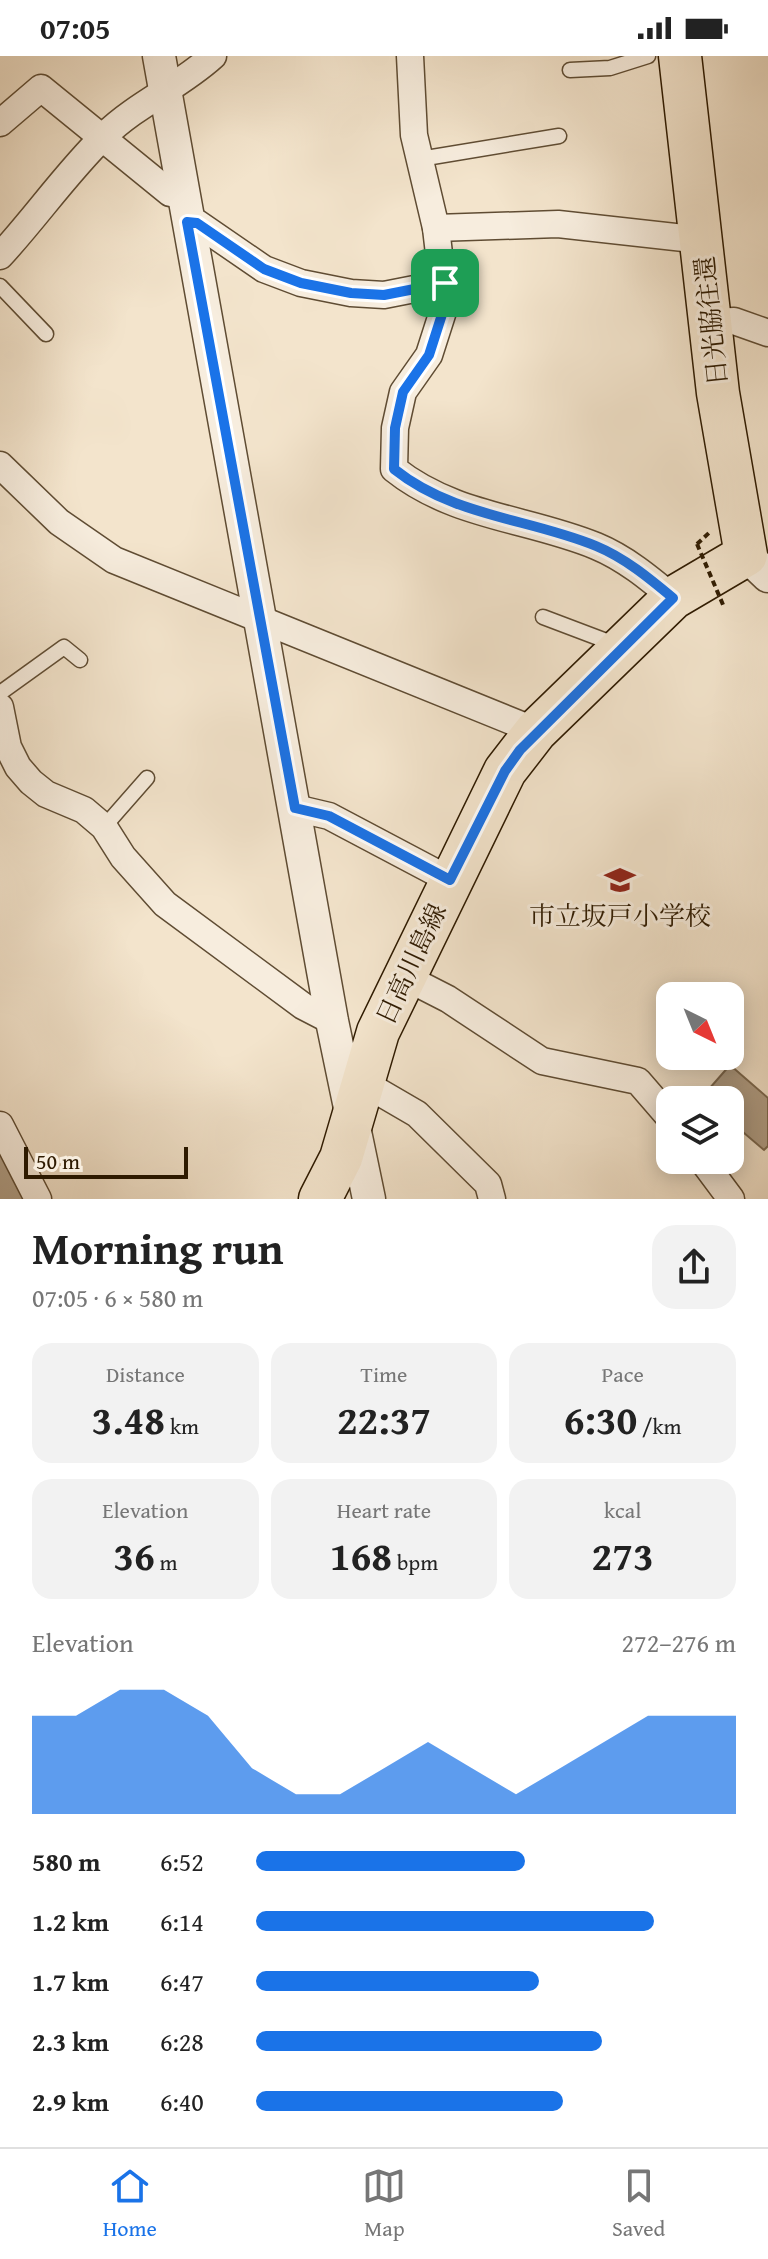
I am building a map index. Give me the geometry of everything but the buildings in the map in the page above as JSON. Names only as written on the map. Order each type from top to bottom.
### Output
[{"type":"main road","name":"日光脇往還","points":[[680,56],[731,481],[757,566]]},
{"type":"main road","name":"日高川島線","points":[[320,1199],[341,1158],[378,1032],[505,771],[536,731],[673,598],[757,566]]},
{"type":"street","points":[[159,56],[332,1021],[358,1099],[369,1199]]},
{"type":"street","points":[[0,256],[103,137],[144,101],[192,75],[213,56]]},
{"type":"street","points":[[410,56],[414,135],[436,228],[445,283],[445,305],[429,355],[403,392],[395,428],[394,469],[436,497],[489,517],[594,545],[625,560],[673,598]]},
{"type":"street","points":[[0,123],[41,88],[170,193],[197,223],[264,269],[301,283],[351,293],[384,295],[445,283]]},
{"type":"street","points":[[436,228],[558,224],[702,240]]},
{"type":"street","points":[[711,322],[734,321],[768,333]]},
{"type":"street","points":[[0,465],[59,522],[114,560],[536,731]]},
{"type":"street","points":[[0,707],[8,747],[18,767],[46,794],[84,810],[104,827],[123,857],[165,904],[303,1006],[332,1021]]},
{"type":"street","points":[[295,808],[329,816],[450,880]]},
{"type":"street","points":[[403,976],[448,999],[542,1061],[638,1081],[656,1102]]},
{"type":"street","points":[[358,1099],[417,1114],[488,1184],[492,1199]]},
{"type":"street","points":[[0,1125],[38,1199]]},
{"type":"street","points":[[712,1174],[731,1199]]},
{"type":"lane","points":[[570,70],[610,68],[648,56]]},
{"type":"lane","points":[[420,159],[559,136]]},
{"type":"lane","points":[[0,286],[46,334]]},
{"type":"lane","points":[[543,617],[621,647]]},
{"type":"lane","points":[[0,693],[64,647],[80,660]]},
{"type":"lane","points":[[104,827],[147,778]]},
{"type":"path","points":[[699,545],[724,607]]},
{"type":"shaded area","points":[[726,1070],[736,1070],[768,1098],[768,1146],[764,1150],[744,1133],[744,1086],[712,1086]]},
{"type":"waterway","points":[[0,1167],[16,1199]]},
{"type":"place","name":"市立坂戸小学校","points":[[620,880]]},
{"type":"route","points":[[187,222],[197,223],[264,269],[301,283],[351,293],[384,295],[445,283],[445,305],[429,355],[403,392],[395,428],[394,469],[436,497],[489,517],[594,545],[625,560],[673,598],[520,750],[505,771],[450,880],[329,816],[295,808],[187,222]]}]
